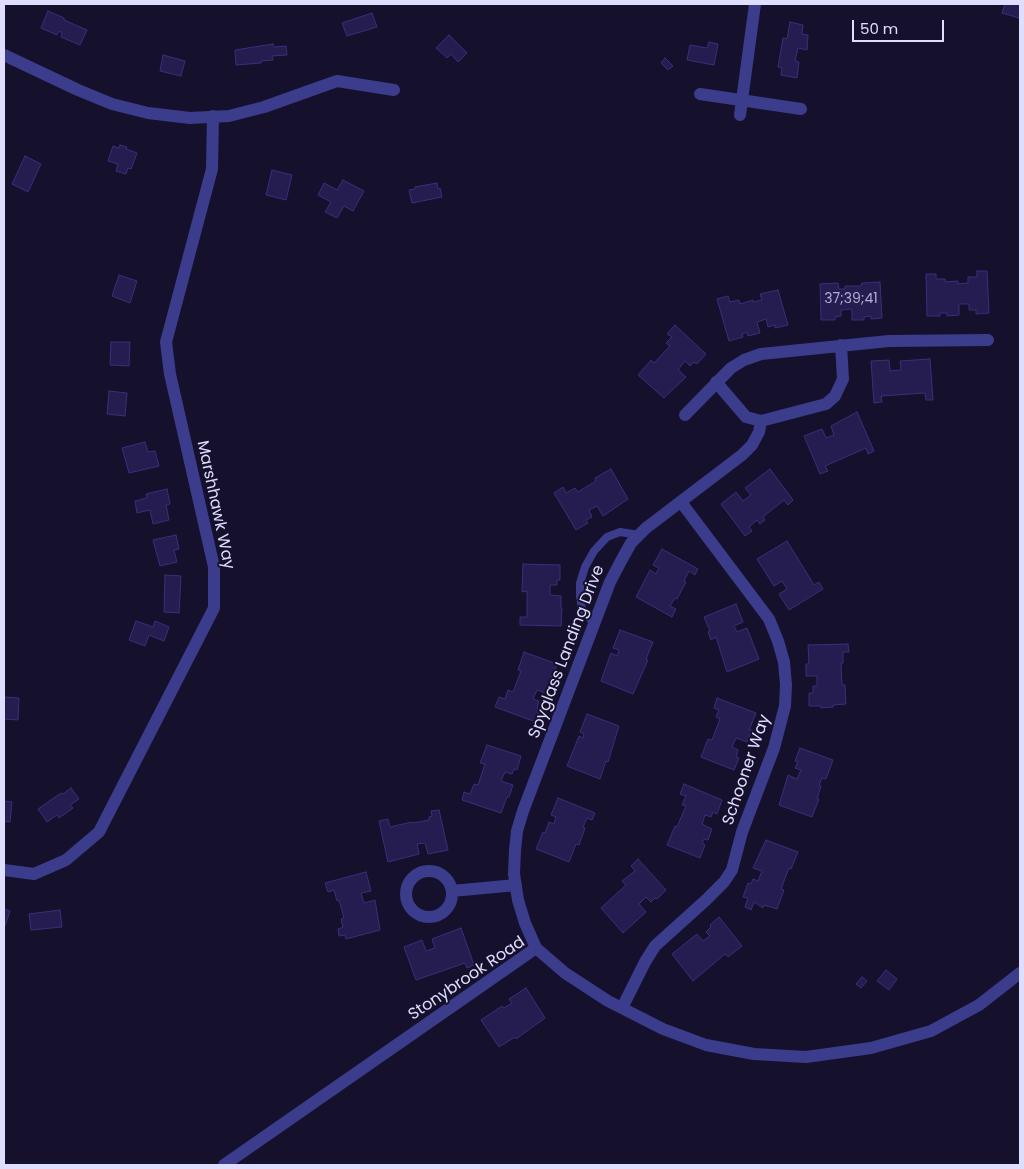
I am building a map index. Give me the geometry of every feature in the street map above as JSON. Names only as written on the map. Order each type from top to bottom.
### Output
[{"type":"street","points":[[740,115],[755,4]]},
{"type":"street","points":[[4,55],[112,104],[148,113],[190,118],[230,116],[264,107],[337,81],[394,90]]},
{"type":"street","points":[[700,94],[801,109]]},
{"type":"street","name":"Marshhawk Way","points":[[4,870],[34,874],[66,860],[99,832],[214,608],[214,567],[170,374],[166,342],[212,169],[213,116]]},
{"type":"street","points":[[685,415],[730,368],[744,360],[761,354],[889,341],[988,340]]},
{"type":"street","points":[[716,382],[746,416],[760,421],[826,404],[835,396],[843,379],[841,345]]},
{"type":"street","name":"Spyglass Landing Drive","points":[[536,948],[525,923],[514,874],[519,824],[610,582],[631,543],[646,528],[742,455],[752,445],[758,432],[760,421]]},
{"type":"street","name":"Schooner Way","points":[[622,1008],[655,946],[706,900],[724,882],[732,870],[742,832],[774,748],[785,706],[784,662],[769,618],[681,502]]},
{"type":"street","points":[[452,891],[516,885]]},
{"type":"street","name":"Stonybrook Road","points":[[224,1165],[536,948],[565,973],[608,1001],[663,1029],[706,1045],[754,1054],[806,1057],[871,1048],[930,1031],[979,1005],[1020,973]]},
{"type":"lane","points":[[594,623],[582,610],[580,589],[584,567],[594,551],[607,537],[620,532],[639,536]]},
{"type":"building","points":[[1005,4],[1020,4],[1019,18],[1002,13]]},
{"type":"building","points":[[48,11],[87,30],[80,45],[61,37],[62,33],[59,31],[57,35],[41,28]]},
{"type":"building","points":[[372,13],[377,27],[347,36],[342,23]]},
{"type":"building","points":[[790,22],[803,25],[802,34],[808,35],[807,50],[798,48],[795,61],[799,62],[797,78],[781,75],[782,68],[778,67],[783,38],[787,39]]},
{"type":"building","points":[[449,35],[467,53],[458,62],[451,54],[447,58],[436,48]]},
{"type":"building","points":[[709,42],[718,44],[714,65],[687,60],[690,45],[707,48]]},
{"type":"building","points":[[273,44],[274,47],[286,46],[287,55],[272,56],[273,60],[261,61],[261,63],[236,65],[235,50]]},
{"type":"building","points":[[163,55],[185,61],[181,76],[160,71]]},
{"type":"building","points":[[665,58],[673,66],[668,70],[661,63]]},
{"type":"building","points":[[120,145],[137,153],[131,169],[128,168],[126,174],[116,171],[118,164],[108,161],[113,146],[119,148]]},
{"type":"building","points":[[25,156],[41,164],[28,192],[12,184]]},
{"type":"building","points":[[272,170],[292,175],[286,200],[266,195]]},
{"type":"building","points":[[343,180],[364,191],[353,211],[344,206],[337,218],[325,212],[331,202],[318,195],[324,183],[337,190]]},
{"type":"building","points":[[437,183],[442,197],[412,203],[409,190]]},
{"type":"building","points":[[977,271],[987,271],[989,313],[976,314],[976,310],[969,310],[969,304],[959,304],[959,315],[947,316],[947,313],[940,313],[940,316],[927,316],[926,274],[936,274],[936,279],[945,279],[946,282],[958,281],[958,284],[968,283],[968,277],[977,277]]},
{"type":"building","points":[[119,275],[137,281],[130,303],[112,296]]},
{"type":"building","points":[[880,282],[882,318],[871,319],[871,316],[864,317],[864,320],[852,320],[852,309],[841,310],[841,316],[835,317],[835,320],[821,320],[820,284],[838,283],[839,289],[845,289],[845,286],[861,286],[862,283]]},
{"type":"building","points":[[778,290],[788,325],[775,328],[775,325],[768,327],[766,319],[757,322],[760,333],[748,336],[747,332],[742,334],[743,337],[729,341],[717,299],[728,296],[730,302],[739,300],[740,304],[753,300],[753,302],[762,300],[760,294]]},
{"type":"building","points":[[675,325],[706,354],[697,364],[694,362],[690,366],[685,361],[678,370],[686,377],[664,398],[638,375],[651,360],[654,363],[670,346],[666,343],[672,337],[667,334]]},
{"type":"building","points":[[111,342],[130,342],[129,366],[110,365]]},
{"type":"building","points":[[930,359],[933,400],[926,400],[925,393],[881,396],[882,402],[874,403],[871,361],[889,360],[890,371],[901,370],[900,361]]},
{"type":"building","points":[[109,391],[127,393],[125,416],[107,414]]},
{"type":"building","points":[[857,412],[874,451],[868,454],[866,448],[825,466],[828,471],[820,474],[804,436],[822,429],[826,438],[834,435],[831,426]]},
{"type":"building","points":[[145,442],[148,452],[155,451],[159,466],[129,473],[122,448]]},
{"type":"building","points":[[611,469],[628,499],[603,516],[597,506],[589,510],[592,517],[586,520],[588,523],[576,530],[554,493],[563,487],[566,493],[575,488],[578,492],[596,481],[595,478]]},
{"type":"building","points":[[770,469],[793,500],[788,505],[784,500],[763,517],[765,520],[760,524],[757,520],[749,527],[752,531],[745,536],[721,504],[736,492],[743,501],[751,495],[745,488]]},
{"type":"building","points":[[167,489],[170,504],[166,505],[169,520],[153,524],[150,510],[137,513],[135,501],[147,498],[146,494]]},
{"type":"building","points":[[176,535],[179,549],[174,550],[177,562],[160,566],[153,540]]},
{"type":"building","points":[[787,541],[814,585],[819,582],[823,589],[789,610],[779,594],[787,589],[782,581],[774,586],[757,559]]},
{"type":"building","points":[[662,549],[698,569],[695,575],[689,571],[684,581],[686,582],[677,599],[675,598],[670,606],[676,609],[672,617],[636,597],[650,570],[656,574],[659,568],[653,565]]},
{"type":"building","points":[[523,564],[560,565],[560,580],[557,580],[557,585],[550,585],[550,595],[561,596],[561,626],[520,625],[520,617],[527,617],[527,591],[522,592]]},
{"type":"building","points":[[165,575],[181,576],[179,613],[164,612]]},
{"type":"building","points":[[736,604],[743,622],[734,626],[737,632],[747,628],[759,659],[727,672],[716,637],[711,640],[708,632],[710,631],[704,617]]},
{"type":"building","points":[[136,621],[153,627],[155,621],[169,627],[164,641],[149,635],[145,646],[129,640]]},
{"type":"building","points":[[620,630],[653,642],[646,659],[648,660],[633,694],[601,681],[611,653],[617,656],[619,650],[613,648]]},
{"type":"building","points":[[848,644],[849,652],[843,652],[843,663],[841,663],[842,685],[845,685],[846,704],[821,708],[821,706],[809,706],[809,693],[813,693],[813,686],[817,686],[817,676],[806,676],[806,664],[809,664],[808,645]]},
{"type":"building","points":[[524,652],[557,664],[550,681],[552,682],[548,694],[537,690],[533,699],[539,701],[537,708],[540,710],[536,722],[495,707],[499,697],[505,699],[508,690],[513,692],[521,671],[518,670]]},
{"type":"building","points":[[4,697],[19,698],[18,720],[4,719]]},
{"type":"building","points":[[717,698],[756,713],[749,730],[752,730],[747,742],[736,738],[732,747],[738,750],[736,757],[739,758],[734,770],[701,757],[708,739],[712,740],[720,719],[716,717],[719,710],[714,708]]},
{"type":"building","points":[[587,714],[619,726],[608,762],[606,761],[600,779],[567,766],[579,736],[583,738],[584,734],[580,732]]},
{"type":"building","points":[[487,745],[521,756],[517,770],[514,769],[512,774],[505,772],[501,781],[513,785],[501,813],[462,800],[464,792],[470,794],[474,784],[478,785],[485,764],[480,763]]},
{"type":"building","points":[[800,748],[833,760],[826,779],[822,778],[819,785],[821,786],[817,799],[819,799],[812,817],[779,805],[788,775],[797,779],[801,770],[795,768],[798,762],[795,761]]},
{"type":"building","points":[[684,784],[722,800],[717,814],[713,812],[711,817],[705,815],[702,824],[712,829],[708,840],[704,839],[702,843],[705,845],[700,858],[667,845],[686,806],[682,805],[686,796],[680,794]]},
{"type":"building","points":[[71,788],[79,799],[70,805],[73,808],[59,818],[57,815],[47,822],[38,809]]},
{"type":"building","points":[[558,798],[595,813],[592,820],[587,818],[579,845],[576,844],[569,862],[536,849],[549,822],[554,824],[556,817],[551,815]]},
{"type":"building","points":[[4,801],[12,802],[10,822],[4,821]]},
{"type":"building","points":[[439,810],[448,850],[428,854],[425,843],[417,844],[419,854],[388,862],[379,821],[388,819],[390,827],[413,823],[429,820],[429,817],[432,816],[431,811]]},
{"type":"building","points":[[766,840],[798,852],[781,889],[784,890],[777,909],[764,905],[763,908],[754,902],[751,910],[745,907],[748,898],[743,897],[748,883],[751,884],[753,879],[758,881],[762,871],[753,868]]},
{"type":"building","points":[[638,859],[666,890],[657,899],[655,898],[651,902],[646,897],[639,904],[646,912],[623,933],[601,908],[626,885],[622,881],[635,871],[631,866]]},
{"type":"building","points":[[366,872],[371,891],[361,893],[364,903],[375,900],[380,930],[346,939],[345,935],[339,936],[338,929],[343,927],[341,919],[344,918],[339,900],[337,901],[334,890],[328,892],[325,883]]},
{"type":"building","points":[[4,909],[10,911],[5,926],[4,926]]},
{"type":"building","points":[[60,910],[62,927],[31,930],[29,914]]},
{"type":"building","points":[[719,917],[742,946],[728,957],[725,954],[693,981],[672,954],[697,934],[703,941],[710,936],[706,932],[711,927],[710,925]]},
{"type":"building","points":[[461,928],[474,965],[467,968],[465,963],[416,980],[404,947],[422,940],[426,951],[435,948],[432,939]]},
{"type":"building","points":[[886,970],[897,979],[889,990],[877,981]]},
{"type":"building","points":[[862,977],[867,981],[861,988],[856,984]]},
{"type":"building","points":[[526,988],[545,1018],[516,1039],[515,1037],[499,1047],[481,1020],[502,1006],[504,1008],[512,1003],[509,999]]}]
